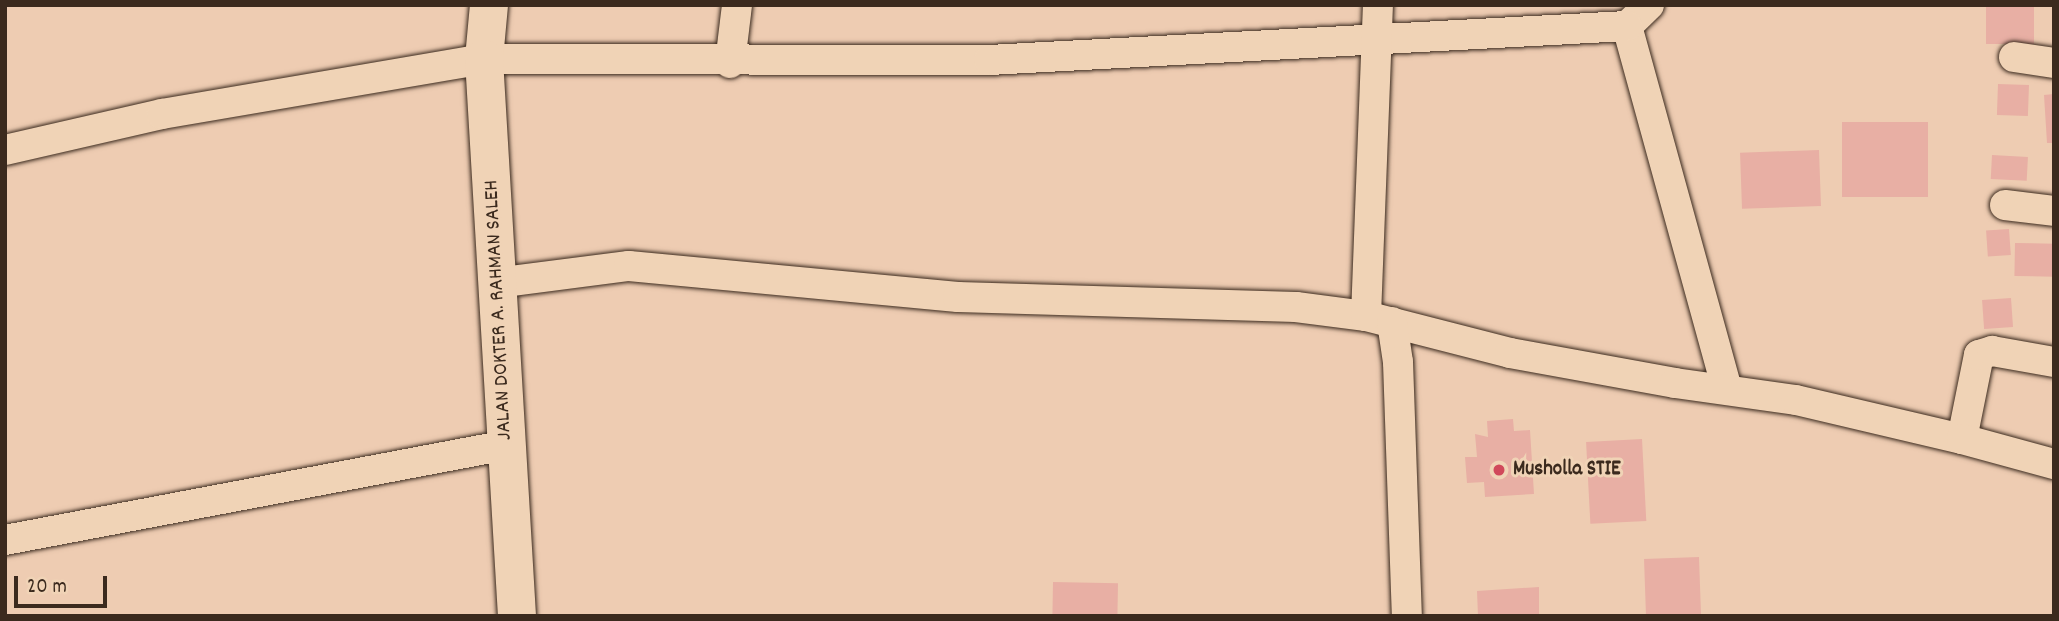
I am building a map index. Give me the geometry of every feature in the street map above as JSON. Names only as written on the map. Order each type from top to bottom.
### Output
[{"type":"main road","name":"JALAN DOKTER A. RAHMAN SALEH","points":[[489,5],[484,59],[517,616]]},
{"type":"street","points":[[730,63],[737,5]]},
{"type":"street","points":[[1378,5],[1381,38],[1379,319],[1398,362],[1407,616]]},
{"type":"street","points":[[5,150],[163,114],[484,59],[730,63],[989,61],[1627,26],[1649,5]]},
{"type":"street","points":[[1627,26],[1727,389]]},
{"type":"street","points":[[2014,57],[2054,63]]},
{"type":"street","points":[[2005,205],[2054,211]]},
{"type":"street","points":[[496,283],[629,266],[958,297],[1296,307],[1379,319],[1510,353],[1727,389],[1962,439],[2054,464]]},
{"type":"street","points":[[1962,439],[1979,355],[1992,351],[2054,362]]},
{"type":"street","points":[[5,540],[507,445]]},
{"type":"building","points":[[1986,5],[2034,5],[2034,44],[1986,44]]},
{"type":"building","points":[[1998,84],[2029,85],[2028,116],[1997,115]]},
{"type":"building","points":[[2054,94],[2054,143],[2047,143],[2044,95]]},
{"type":"building","points":[[1842,122],[1928,122],[1928,197],[1842,197]]},
{"type":"building","points":[[1819,150],[1821,206],[1742,209],[1740,153]]},
{"type":"building","points":[[1992,155],[2028,157],[2027,181],[1991,179]]},
{"type":"building","points":[[2009,229],[2011,255],[1988,257],[1986,231]]},
{"type":"building","points":[[2015,243],[2054,244],[2053,277],[2014,276]]},
{"type":"building","points":[[2011,298],[2013,327],[1984,329],[1982,300]]},
{"type":"building","name":"Musholla STIE","points":[[1513,419],[1514,431],[1530,430],[1534,494],[1485,497],[1484,482],[1467,483],[1465,457],[1477,457],[1475,434],[1488,437],[1487,421]]},
{"type":"building","points":[[1642,439],[1646,521],[1590,524],[1586,442]]},
{"type":"building","points":[[1699,557],[1701,616],[1646,616],[1644,559]]},
{"type":"building","points":[[1053,582],[1118,583],[1117,616],[1052,616]]},
{"type":"building","points":[[1539,587],[1539,616],[1478,616],[1477,591]]},
{"type":"place","name":"Musholla STIE","points":[[1499,470]]}]
